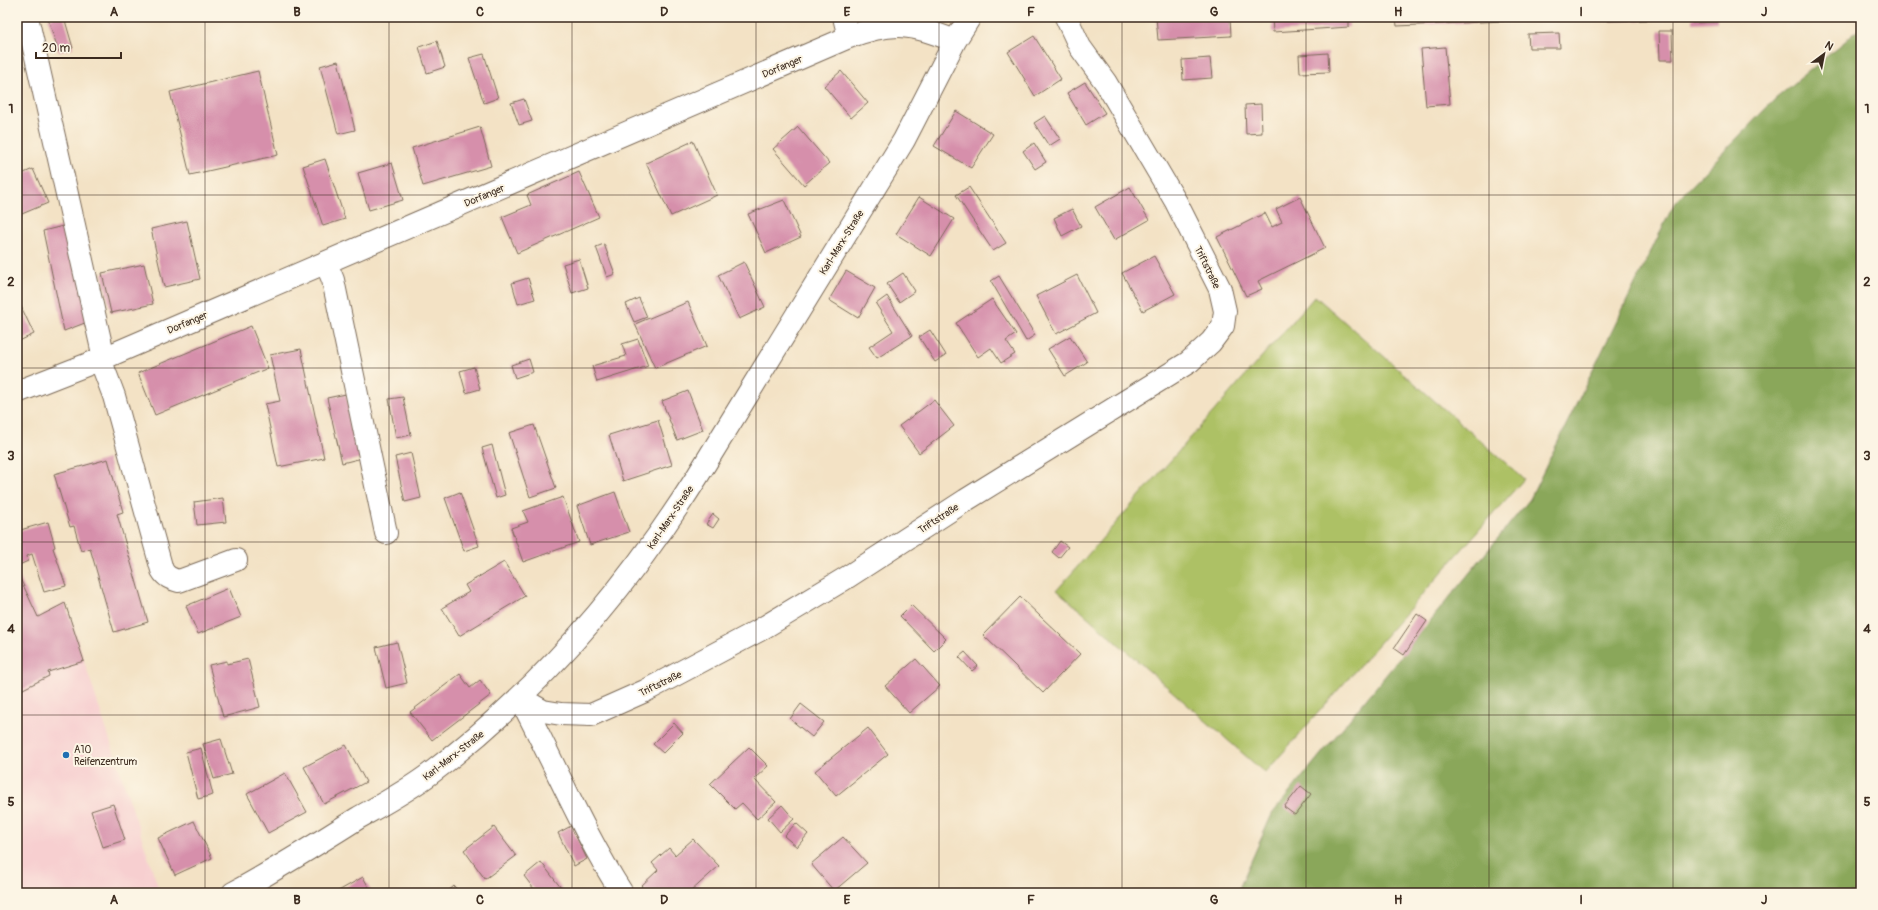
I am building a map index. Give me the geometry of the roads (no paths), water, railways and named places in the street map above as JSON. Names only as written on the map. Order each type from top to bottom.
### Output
[{"type":"street","points":[[27,17],[102,358],[162,570],[165,575],[172,580],[179,581],[236,560]]},
{"type":"street","name":"Karl-Marx-Straße","points":[[233,893],[430,774],[481,734],[520,698],[544,674],[601,611],[638,565],[671,519],[904,140],[955,41],[970,17]]},
{"type":"street","name":"Triftstraße","points":[[520,698],[543,711],[561,714],[591,715],[701,663],[758,631],[846,578],[966,500],[1190,362],[1211,342],[1223,326],[1225,311],[1220,289],[1176,202],[1106,83],[1080,46],[1066,17]]},
{"type":"street","name":"Dorfanger","points":[[17,392],[102,358],[326,263],[847,27],[875,28],[895,25],[913,27],[932,32],[955,41]]},
{"type":"street","points":[[326,263],[333,280],[386,533]]},
{"type":"street","points":[[520,698],[547,749],[580,819],[622,893]]},
{"type":"place","name":"A10 Reifenzentrum","points":[[66,755]]}]
